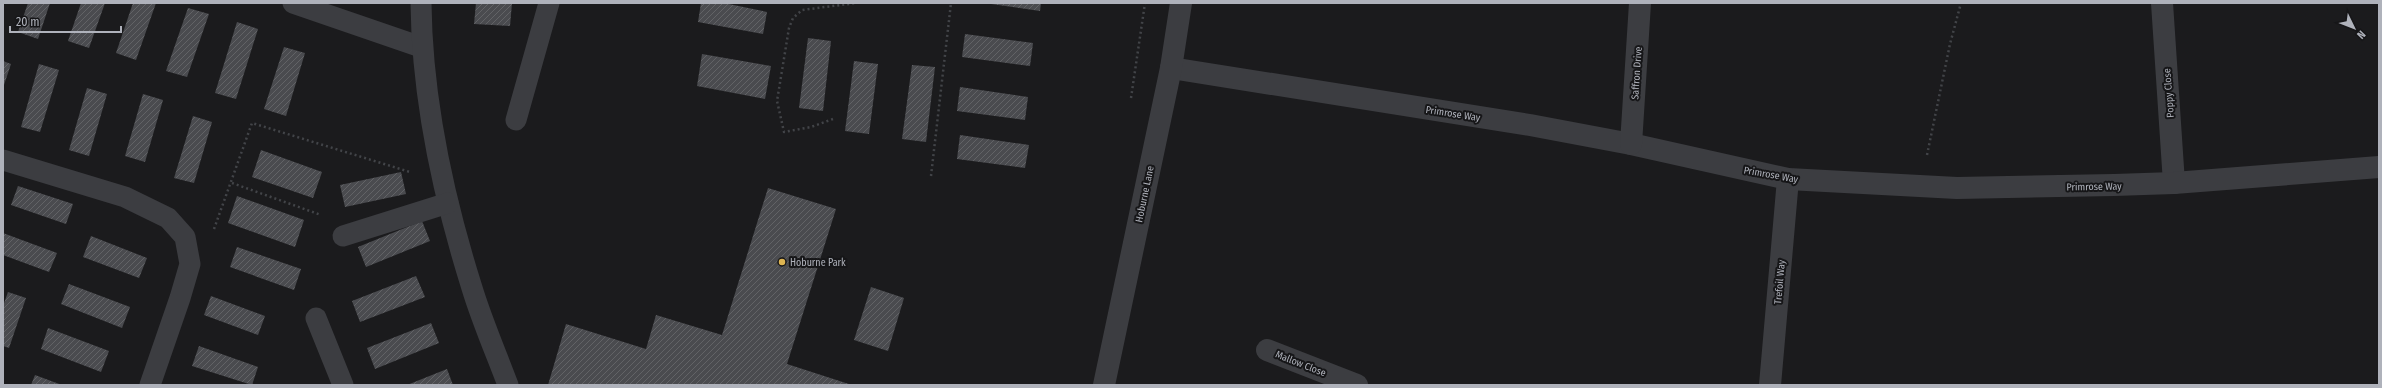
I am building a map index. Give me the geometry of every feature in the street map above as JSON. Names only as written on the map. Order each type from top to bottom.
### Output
[{"type":"street","name":"Hoburne Lane","points":[[1104,385],[1171,68],[1181,3]]},
{"type":"street","name":"Saffron Drive","points":[[1631,144],[1640,3]]},
{"type":"street","name":"Poppy Close","points":[[2162,3],[2174,183]]},
{"type":"street","name":"Primrose Way","points":[[1171,68],[1522,124],[1631,144],[1788,179],[1957,188],[2174,183],[2379,167]]},
{"type":"street","name":"Trefoil Way","points":[[1770,385],[1788,179]]},
{"type":"street","name":"Mallow Close","points":[[1267,350],[1357,385]]},
{"type":"lane","points":[[293,3],[421,47]]},
{"type":"lane","points":[[420,3],[421,47],[427,96],[442,182],[472,289],[508,385]]},
{"type":"lane","points":[[516,120],[549,3]]},
{"type":"lane","points":[[3,160],[125,198],[168,218],[185,237],[190,264],[150,385]]},
{"type":"lane","points":[[352,233],[448,203]]},
{"type":"lane","points":[[316,318],[343,385]]},
{"type":"path","points":[[833,119],[811,127],[784,132],[777,101],[789,28],[793,18],[802,10],[856,3]]},
{"type":"path","points":[[931,176],[951,3]]},
{"type":"path","points":[[1921,186],[1950,44],[1961,3]]},
{"type":"path","points":[[190,264],[206,250],[232,183],[252,123],[442,182]]},
{"type":"path","points":[[232,183],[352,233]]},
{"type":"building","points":[[28,3],[50,3],[38,39],[18,32]]},
{"type":"building","points":[[81,3],[105,3],[89,48],[68,41]]},
{"type":"building","points":[[133,3],[156,3],[136,60],[116,53]]},
{"type":"building","points":[[476,3],[512,3],[510,26],[474,24]]},
{"type":"building","points":[[701,3],[724,3],[767,12],[763,34],[698,22]]},
{"type":"building","points":[[984,3],[1041,3],[1040,11]]},
{"type":"building","points":[[188,8],[209,14],[187,77],[166,71]]},
{"type":"building","points":[[237,22],[258,29],[236,99],[215,93]]},
{"type":"building","points":[[965,34],[1033,43],[1030,66],[962,57]]},
{"type":"building","points":[[808,38],[831,41],[823,111],[799,108]]},
{"type":"building","points":[[284,47],[305,53],[286,116],[264,109]]},
{"type":"building","points":[[702,54],[771,66],[765,99],[697,86]]},
{"type":"building","points":[[3,61],[11,64],[3,88]]},
{"type":"building","points":[[854,61],[878,64],[869,134],[845,131]]},
{"type":"building","points":[[39,64],[59,70],[40,132],[21,127]]},
{"type":"building","points":[[912,65],[935,67],[926,142],[902,139]]},
{"type":"building","points":[[960,87],[1028,97],[1025,120],[957,111]]},
{"type":"building","points":[[87,88],[107,94],[89,156],[69,150]]},
{"type":"building","points":[[143,94],[163,100],[145,162],[125,156]]},
{"type":"building","points":[[193,116],[212,122],[194,183],[174,178]]},
{"type":"building","points":[[960,135],[1029,145],[1025,168],[957,159]]},
{"type":"building","points":[[261,150],[322,172],[313,198],[252,177]]},
{"type":"building","points":[[401,172],[406,194],[345,207],[340,185]]},
{"type":"building","points":[[18,186],[73,204],[66,224],[11,205]]},
{"type":"building","name":"Hoburne Park","points":[[768,188],[836,209],[787,364],[852,385],[548,385],[566,324],[646,349],[656,315],[722,335]]},
{"type":"building","points":[[237,196],[304,220],[295,247],[228,223]]},
{"type":"building","points":[[422,221],[430,241],[366,267],[358,247]]},
{"type":"building","points":[[3,233],[57,253],[49,272],[3,255]]},
{"type":"building","points":[[91,236],[147,258],[139,278],[83,257]]},
{"type":"building","points":[[237,247],[301,269],[294,290],[230,267]]},
{"type":"building","points":[[416,276],[425,297],[360,322],[352,301]]},
{"type":"building","points":[[69,284],[130,307],[122,328],[61,304]]},
{"type":"building","points":[[871,287],[904,298],[888,351],[854,340]]},
{"type":"building","points":[[8,292],[26,298],[9,348],[3,346],[3,306]]},
{"type":"building","points":[[211,296],[265,316],[258,335],[204,315]]},
{"type":"building","points":[[431,323],[439,343],[375,369],[367,348]]},
{"type":"building","points":[[48,328],[109,351],[101,372],[41,349]]},
{"type":"building","points":[[199,346],[258,367],[252,385],[192,366]]},
{"type":"building","points":[[447,369],[453,385],[407,385]]},
{"type":"building","points":[[35,375],[62,385],[31,385]]},
{"type":"place","name":"Hoburne Park","points":[[782,262]]}]
